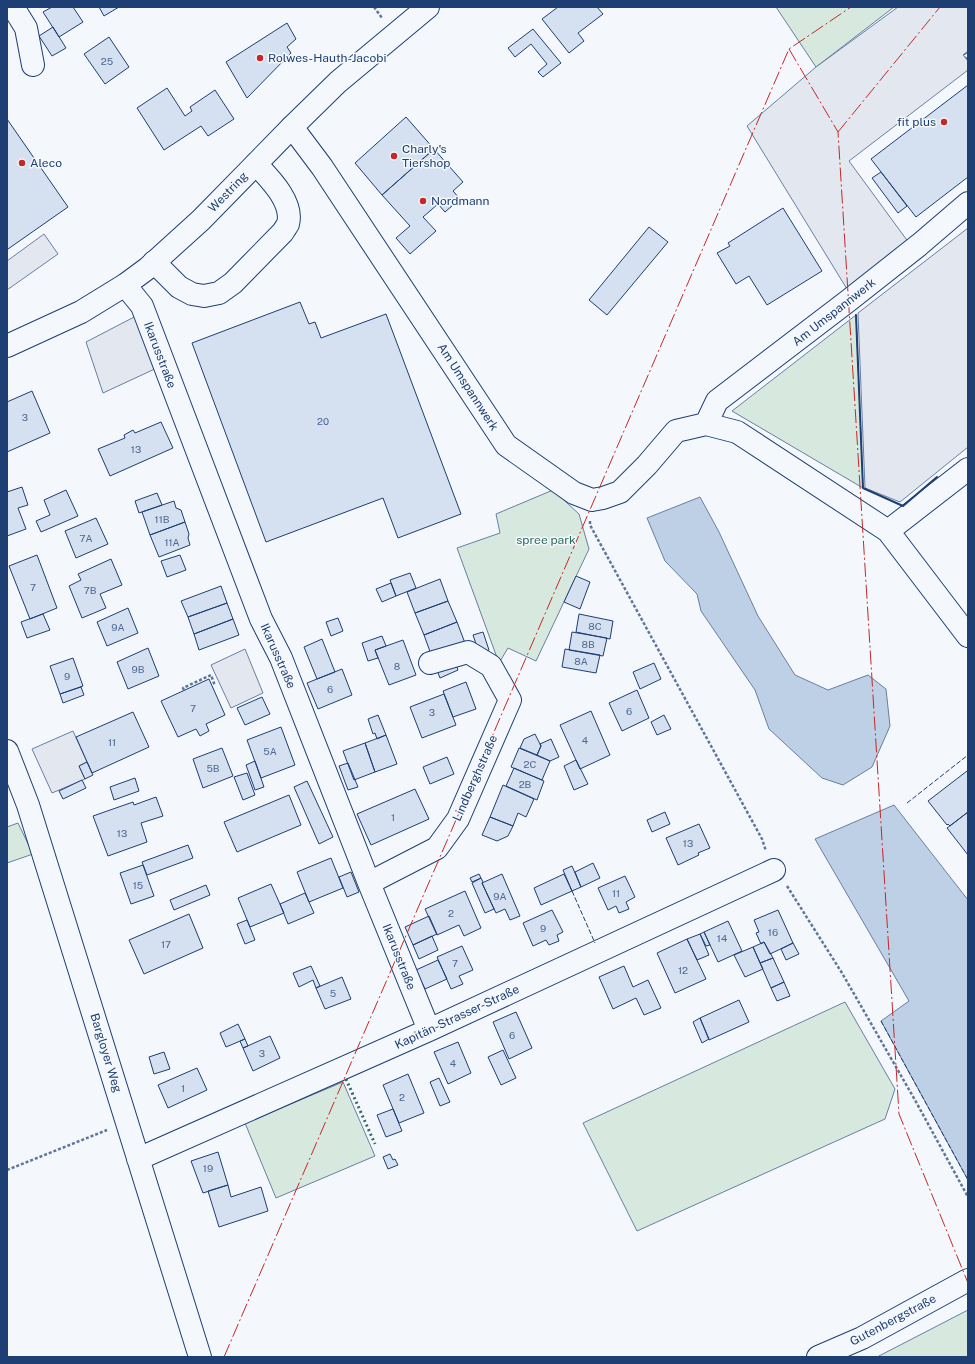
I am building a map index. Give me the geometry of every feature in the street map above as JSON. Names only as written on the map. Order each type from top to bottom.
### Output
[{"type":"street","points":[[13,7],[26,28],[33,65]]},
{"type":"street","name":"Westring","points":[[7,346],[81,312],[125,285],[154,262],[202,220],[338,82],[428,7]]},
{"type":"street","name":"Am Umspannwerk","points":[[292,127],[322,167],[506,444],[574,493],[592,500]]},
{"type":"street","points":[[154,262],[179,287],[192,294],[204,296],[219,293],[233,283],[283,232],[288,224],[288,214],[284,199],[276,186],[256,164]]},
{"type":"street","name":"Am Umspannwerk","points":[[706,424],[717,401],[919,245],[968,203]]},
{"type":"street","name":"Ikarusstraße","points":[[125,285],[142,306],[261,619],[281,658],[369,883],[429,1030]]},
{"type":"street","points":[[592,500],[620,492],[647,465],[676,430],[706,424],[737,432],[888,531],[968,636]]},
{"type":"street","points":[[888,531],[968,470]]},
{"type":"street","name":"Lindberghstraße","points":[[369,883],[436,848],[458,819],[510,700],[491,666],[468,652],[430,663]]},
{"type":"street","name":"Bargloyer Weg","points":[[7,751],[28,805],[200,1357]]},
{"type":"street","name":"Kapitän-Strasser-Straße","points":[[138,1159],[429,1030],[774,870]]},
{"type":"street","name":"Gutenbergstraße","points":[[818,1357],[862,1338],[968,1280]]},
{"type":"path","points":[[592,500],[590,525],[762,839],[774,870],[782,878],[842,973],[915,1100],[968,1197]]},
{"type":"path","points":[[184,690],[183,688],[211,675],[215,686]]},
{"type":"path","points":[[7,1170],[127,1122]]},
{"type":"green space","points":[[776,7],[894,7],[816,67]]},
{"type":"green space","points":[[856,315],[863,488],[732,411]]},
{"type":"green space","name":"spree park","points":[[553,490],[579,514],[589,549],[536,661],[508,648],[499,663],[457,548],[500,533],[496,514]]},
{"type":"green space","points":[[18,823],[33,854],[7,863],[7,827]]},
{"type":"green space","points":[[845,1002],[895,1089],[885,1119],[637,1231],[583,1123]]},
{"type":"green space","points":[[343,1082],[375,1156],[276,1198],[245,1123]]},
{"type":"green space","points":[[968,1310],[968,1357],[877,1357]]},
{"type":"shaded area","points":[[898,7],[968,7],[968,51],[963,55],[968,61],[968,70],[849,161],[909,243],[847,289],[747,126],[816,67]]},
{"type":"shaded area","points":[[968,228],[968,447],[900,502],[865,488],[858,313]]},
{"type":"shaded area","points":[[44,234],[58,254],[7,290],[7,261]]},
{"type":"shaded area","points":[[138,315],[159,367],[103,393],[86,342]]},
{"type":"shaded area","points":[[245,649],[263,693],[231,708],[211,665]]},
{"type":"shaded area","points":[[73,731],[87,762],[79,766],[85,779],[52,793],[32,749]]},
{"type":"water","points":[[700,497],[719,532],[758,616],[795,675],[828,690],[868,675],[886,689],[890,726],[872,767],[843,785],[822,778],[769,729],[755,690],[701,611],[697,594],[665,561],[647,518]]},
{"type":"water","points":[[894,805],[968,900],[968,1180],[881,1021],[909,1001],[815,839]]},
{"type":"building","points":[[52,7],[73,7],[83,22],[59,37],[43,12]]},
{"type":"building","points":[[99,7],[119,7],[104,16]]},
{"type":"building","points":[[558,7],[597,7],[603,14],[578,33],[584,41],[569,53],[542,19]]},
{"type":"building","name":"Rolwes-Hauth-Jacobi","points":[[287,23],[296,39],[287,47],[291,53],[247,98],[226,62]]},
{"type":"building","points":[[53,27],[66,48],[52,56],[39,36]]},
{"type":"building","points":[[533,29],[561,63],[543,77],[538,72],[547,64],[531,44],[515,57],[508,48]]},
{"type":"building","points":[[109,37],[129,67],[105,84],[84,54]]},
{"type":"building","name":"fit plus","points":[[968,85],[968,177],[916,217],[871,159]]},
{"type":"building","points":[[167,88],[185,116],[192,111],[190,107],[215,90],[234,119],[208,136],[201,126],[164,150],[137,108]]},
{"type":"building","name":"Charly's Tiershop","points":[[406,117],[434,149],[382,195],[355,163]]},
{"type":"building","name":"Aleco","points":[[7,119],[68,207],[8,249],[7,248]]},
{"type":"building","name":"Nordmann","points":[[434,149],[463,182],[453,191],[460,199],[445,212],[438,204],[423,217],[436,231],[410,254],[396,238],[410,226],[382,195]]},
{"type":"building","points":[[881,172],[907,206],[898,213],[872,178]]},
{"type":"building","points":[[783,208],[822,271],[767,305],[749,276],[736,284],[717,253],[730,246],[728,243]]},
{"type":"building","points":[[649,227],[668,242],[607,315],[589,300]]},
{"type":"building","points":[[300,302],[309,324],[315,322],[321,338],[386,314],[461,514],[398,538],[383,498],[266,542],[192,343]]},
{"type":"building","points":[[32,391],[50,433],[7,452],[7,402]]},
{"type":"building","points":[[161,422],[173,448],[110,476],[98,449],[125,438],[124,435],[133,430],[135,433]]},
{"type":"building","points":[[22,487],[28,505],[18,508],[26,529],[7,536],[7,492]]},
{"type":"building","points":[[66,490],[78,516],[41,532],[36,521],[50,515],[44,500]]},
{"type":"building","points":[[157,493],[162,505],[139,513],[135,501]]},
{"type":"building","points":[[174,501],[176,508],[181,510],[185,522],[150,535],[142,512]]},
{"type":"building","points":[[96,518],[108,544],[76,558],[65,531]]},
{"type":"building","points":[[185,522],[189,534],[188,538],[190,545],[159,557],[150,535]]},
{"type":"building","points":[[37,555],[57,608],[30,619],[9,566]]},
{"type":"building","points":[[180,555],[186,570],[167,577],[161,561]]},
{"type":"building","points":[[111,559],[122,585],[100,594],[106,608],[82,618],[69,586],[81,580],[78,574]]},
{"type":"building","points":[[410,573],[416,588],[396,596],[390,580]]},
{"type":"building","points":[[576,576],[590,582],[580,609],[564,602]]},
{"type":"building","points":[[440,579],[448,601],[415,613],[407,592]]},
{"type":"building","points":[[391,583],[396,596],[382,602],[376,589]]},
{"type":"building","points":[[221,586],[227,603],[188,617],[181,601]]},
{"type":"building","points":[[448,601],[457,622],[424,635],[415,613]]},
{"type":"building","points":[[227,603],[233,619],[194,634],[188,617]]},
{"type":"building","points":[[128,608],[138,633],[107,646],[97,622]]},
{"type":"building","points":[[43,614],[50,630],[27,638],[21,622]]},
{"type":"building","points":[[579,614],[613,621],[610,639],[576,632]]},
{"type":"building","points":[[338,618],[343,631],[331,636],[326,622]]},
{"type":"building","points":[[233,619],[239,635],[199,650],[194,634]]},
{"type":"building","points":[[457,622],[465,643],[432,657],[424,635]]},
{"type":"building","points":[[483,632],[489,650],[479,653],[473,635]]},
{"type":"building","points":[[572,632],[607,638],[603,656],[569,650]]},
{"type":"building","points":[[382,636],[386,646],[375,650],[378,658],[368,661],[362,643]]},
{"type":"building","points":[[322,639],[335,672],[317,679],[304,647]]},
{"type":"building","points":[[403,640],[416,675],[389,685],[375,650]]},
{"type":"building","points":[[148,648],[159,676],[128,689],[117,662]]},
{"type":"building","points":[[565,649],[600,655],[596,673],[562,667]]},
{"type":"building","points":[[73,658],[83,686],[60,694],[50,666]]},
{"type":"building","points":[[455,662],[458,670],[440,678],[436,668]]},
{"type":"building","points":[[654,663],[661,679],[640,689],[633,672]]},
{"type":"building","points":[[342,669],[352,695],[318,709],[307,683]]},
{"type":"building","points":[[209,679],[225,715],[206,724],[209,731],[200,736],[196,729],[178,737],[161,701]]},
{"type":"building","points":[[466,682],[476,709],[453,717],[443,691]]},
{"type":"building","points":[[81,687],[84,695],[63,703],[60,694]]},
{"type":"building","points":[[637,690],[649,718],[622,731],[609,703]]},
{"type":"building","points":[[444,694],[456,725],[422,738],[410,707]]},
{"type":"building","points":[[262,697],[270,714],[245,725],[237,708]]},
{"type":"building","points":[[591,711],[610,755],[580,769],[560,725]]},
{"type":"building","points":[[133,712],[149,747],[92,773],[76,737]]},
{"type":"building","points":[[378,715],[386,735],[377,739],[375,733],[373,734],[368,719]]},
{"type":"building","points":[[664,715],[671,729],[657,735],[651,722]]},
{"type":"building","points":[[281,727],[295,765],[261,778],[247,740]]},
{"type":"building","points":[[535,734],[541,746],[537,755],[520,748],[524,739]]},
{"type":"building","points":[[386,735],[397,764],[375,772],[365,743]]},
{"type":"building","points":[[551,739],[559,757],[550,761],[537,755],[541,746],[540,744]]},
{"type":"building","points":[[365,743],[375,772],[354,780],[343,751]]},
{"type":"building","points":[[222,748],[233,776],[203,788],[193,759]]},
{"type":"building","points":[[519,748],[550,761],[542,780],[511,767]]},
{"type":"building","points":[[447,757],[454,774],[430,784],[423,767]]},
{"type":"building","points":[[576,760],[588,784],[574,790],[564,766]]},
{"type":"building","points":[[255,761],[264,787],[255,790],[246,765]]},
{"type":"building","points":[[87,762],[93,775],[85,779],[79,766]]},
{"type":"building","points":[[348,763],[358,787],[348,790],[339,766]]},
{"type":"building","points":[[514,768],[544,781],[537,800],[506,786]]},
{"type":"building","points":[[967,771],[968,812],[950,826],[948,824],[947,825],[928,801]]},
{"type":"building","points":[[247,773],[255,795],[243,800],[234,777]]},
{"type":"building","points":[[135,778],[139,791],[114,800],[110,787]]},
{"type":"building","points":[[82,780],[86,788],[63,799],[59,791]]},
{"type":"building","points":[[307,781],[333,837],[319,844],[294,787]]},
{"type":"building","points":[[503,785],[534,799],[526,817],[518,813],[513,826],[490,817]]},
{"type":"building","points":[[415,789],[429,819],[371,845],[357,814]]},
{"type":"building","points":[[289,795],[301,825],[237,852],[224,822]]},
{"type":"building","points":[[156,797],[163,816],[141,823],[147,842],[108,856],[93,816],[133,802],[134,805]]},
{"type":"building","points":[[665,812],[670,824],[652,832],[647,820]]},
{"type":"building","points":[[968,812],[968,855],[947,828]]},
{"type":"building","points":[[490,817],[513,826],[508,836],[497,841],[482,835]]},
{"type":"building","points":[[699,824],[710,848],[698,853],[699,855],[678,865],[666,838]]},
{"type":"building","points":[[188,845],[193,858],[147,875],[142,862]]},
{"type":"building","points":[[331,858],[343,888],[309,902],[297,872]]},
{"type":"building","points":[[593,863],[600,878],[581,887],[575,872]]},
{"type":"building","points":[[143,865],[154,896],[131,904],[120,873]]},
{"type":"building","points":[[572,866],[581,887],[572,891],[563,870]]},
{"type":"building","points":[[351,872],[359,892],[347,897],[339,877]]},
{"type":"building","points":[[479,874],[481,878],[472,882],[470,878]]},
{"type":"building","points":[[502,874],[520,916],[510,920],[505,909],[496,913],[482,883]]},
{"type":"building","points":[[564,874],[572,891],[541,905],[534,888]]},
{"type":"building","points":[[625,876],[635,897],[626,902],[629,909],[619,913],[616,906],[608,910],[598,888]]},
{"type":"building","points":[[481,878],[494,909],[485,913],[472,883]]},
{"type":"building","points":[[271,884],[284,913],[250,927],[238,898]]},
{"type":"building","points":[[206,885],[210,895],[174,910],[170,900]]},
{"type":"building","points":[[465,891],[481,928],[464,936],[459,925],[437,935],[425,909]]},
{"type":"building","points":[[305,893],[314,913],[288,924],[280,904]]},
{"type":"building","points":[[552,910],[563,932],[557,935],[559,941],[549,945],[546,940],[533,946],[523,923]]},
{"type":"building","points":[[778,910],[793,943],[770,954],[764,942],[761,944],[756,933],[759,932],[754,920]]},
{"type":"building","points":[[189,914],[203,948],[144,974],[129,940]]},
{"type":"building","points":[[429,916],[437,934],[413,945],[405,927]]},
{"type":"building","points":[[247,920],[255,940],[245,944],[237,924]]},
{"type":"building","points":[[728,921],[742,951],[718,962],[704,932]]},
{"type":"building","points":[[704,932],[710,945],[706,946],[700,934]]},
{"type":"building","points":[[700,934],[709,955],[697,960],[687,939]]},
{"type":"building","points":[[432,936],[438,950],[419,959],[413,945]]},
{"type":"building","points":[[687,939],[706,979],[675,993],[657,953]]},
{"type":"building","points":[[764,942],[773,958],[760,963],[753,947]]},
{"type":"building","points":[[793,943],[799,954],[786,960],[781,949]]},
{"type":"building","points":[[462,946],[473,970],[459,976],[463,984],[451,989],[437,957]]},
{"type":"building","points":[[753,947],[763,969],[745,977],[734,955]]},
{"type":"building","points":[[773,958],[784,982],[771,988],[760,963]]},
{"type":"building","points":[[438,960],[447,979],[425,989],[416,970]]},
{"type":"building","points":[[311,966],[320,986],[316,988],[313,980],[299,987],[293,973]]},
{"type":"building","points":[[624,966],[633,987],[648,980],[661,1008],[644,1015],[636,998],[613,1009],[599,977]]},
{"type":"building","points":[[342,977],[351,999],[325,1009],[316,988]]},
{"type":"building","points":[[784,982],[790,996],[777,1001],[771,988]]},
{"type":"building","points":[[739,1000],[749,1022],[709,1040],[700,1018]]},
{"type":"building","points":[[516,1012],[532,1048],[509,1059],[493,1022]]},
{"type":"building","points":[[700,1018],[709,1039],[702,1043],[693,1022]]},
{"type":"building","points":[[238,1024],[245,1039],[226,1047],[220,1033]]},
{"type":"building","points":[[270,1036],[280,1058],[253,1071],[243,1048]]},
{"type":"building","points":[[245,1039],[248,1046],[243,1048],[240,1041]]},
{"type":"building","points":[[458,1042],[471,1073],[448,1084],[434,1052]]},
{"type":"building","points":[[503,1050],[516,1078],[501,1085],[488,1057]]},
{"type":"building","points":[[164,1052],[170,1069],[154,1074],[149,1057]]},
{"type":"building","points":[[197,1068],[207,1090],[168,1108],[158,1085]]},
{"type":"building","points":[[408,1074],[424,1113],[399,1123],[383,1085]]},
{"type":"building","points":[[439,1078],[450,1102],[440,1106],[430,1082]]},
{"type":"building","points":[[393,1109],[402,1131],[386,1137],[377,1115]]},
{"type":"building","points":[[218,1152],[228,1185],[203,1193],[191,1161]]},
{"type":"building","points":[[390,1154],[398,1165],[388,1169],[383,1157]]},
{"type":"building","points":[[228,1185],[231,1197],[261,1187],[268,1211],[219,1227],[208,1191]]},
{"type":"hedge","points":[[346,1079],[375,1144]]},
{"type":"fence","points":[[968,52],[964,55],[968,60]]},
{"type":"fence","points":[[907,803],[968,755]]},
{"type":"fence","points":[[572,891],[595,943]]},
{"type":"fence","points":[[881,1021],[968,1180]]},
{"type":"wall","points":[[856,315],[863,488],[903,506],[937,477]]},
{"type":"power","points":[[224,1357],[789,49],[851,7]]},
{"type":"power","points":[[838,132],[940,7]]},
{"type":"power","points":[[789,49],[838,132],[899,1114],[968,1283]]},
{"type":"place","name":"Rolwes-Hauth-Jacobi","points":[[260,58]]},
{"type":"place","name":"fit plus","points":[[944,122]]},
{"type":"place","name":"Charly's Tiershop","points":[[394,156]]},
{"type":"place","name":"Aleco","points":[[22,163]]},
{"type":"place","name":"Nordmann","points":[[423,201]]}]
